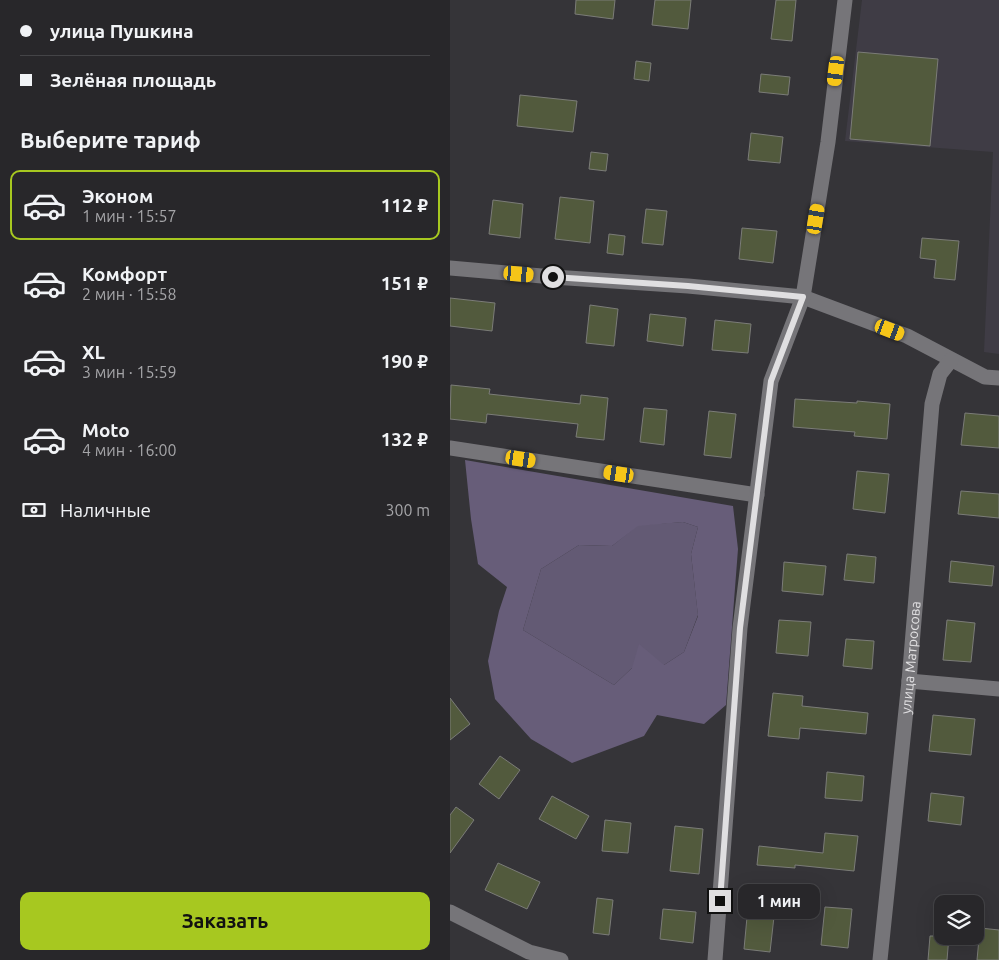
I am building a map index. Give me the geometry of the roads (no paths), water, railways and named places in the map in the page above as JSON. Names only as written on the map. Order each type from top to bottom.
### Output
[{"type":"street","points":[[716,960],[740,628],[771,381],[803,297],[828,142],[845,0]]},
{"type":"street","points":[[450,268],[688,286],[803,297],[907,336],[985,377],[999,378]]},
{"type":"street","name":"улица Матросова","points":[[880,960],[909,682],[932,404],[940,374],[951,360]]},
{"type":"street","points":[[450,448],[757,495]]},
{"type":"street","points":[[909,682],[999,689]]},
{"type":"street","points":[[450,912],[529,952],[561,960]]}]
